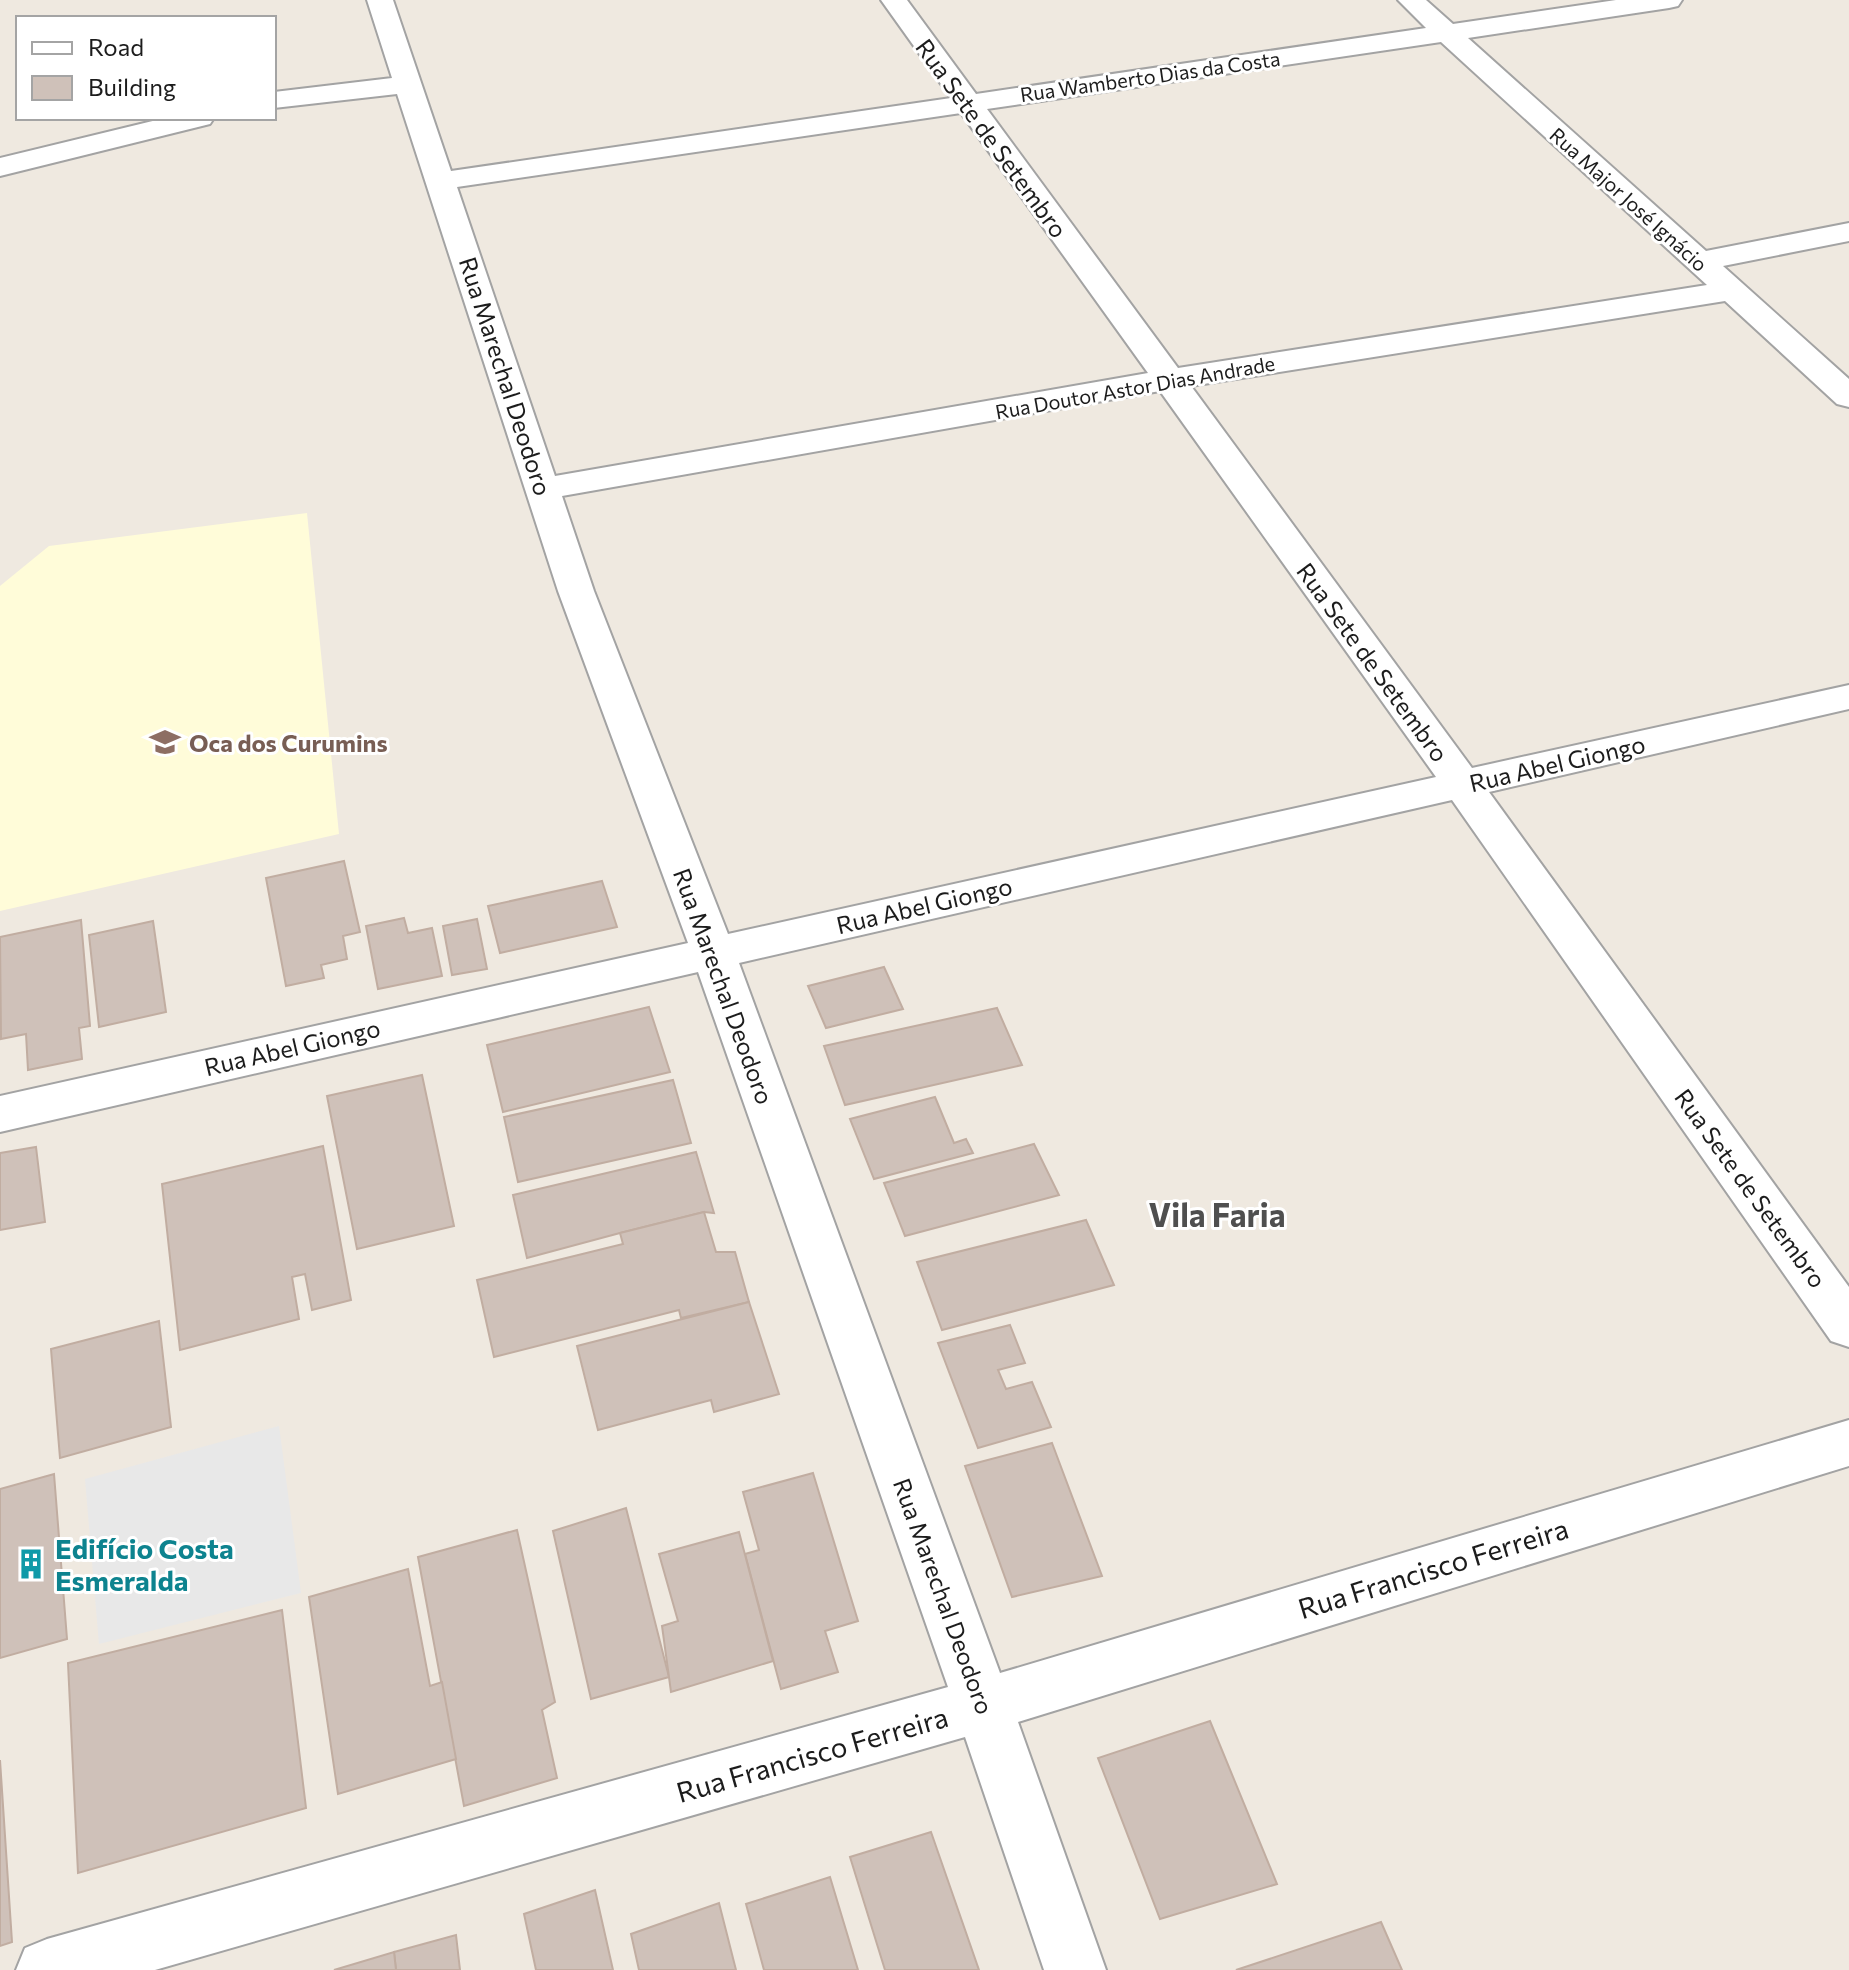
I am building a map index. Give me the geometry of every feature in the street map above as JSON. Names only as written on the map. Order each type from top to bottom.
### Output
[{"type":"street","name":"Rua Marechal Deodoro","points":[[380,0],[576,591],[713,952],[1075,1970]]},
{"type":"street","name":"Rua Sete de Setembro","points":[[894,0],[966,104],[1462,784],[1849,1326]]},
{"type":"street","name":"Rua Major José Ignácio","points":[[1411,0],[1849,397]]},
{"type":"street","name":"Rua Wamberto Dias da Costa","points":[[441,181],[1669,0]]},
{"type":"street","points":[[276,100],[408,85]]},
{"type":"street","points":[[0,167],[192,120]]},
{"type":"street","points":[[1699,262],[1849,232]]},
{"type":"street","name":"Rua Doutor Astor Dias Andrade","points":[[543,489],[1167,380],[1729,291]]},
{"type":"street","name":"Rua Abel Giongo","points":[[0,1114],[1849,697]]},
{"type":"street","name":"Rua Francisco Ferreira","points":[[47,1970],[983,1705],[1849,1443]]},
{"type":"shaded area","name":"Oca dos Curumins","points":[[307,513],[339,834],[0,911],[0,586],[49,546]]},
{"type":"shaded area","points":[[279,1426],[301,1593],[99,1644],[85,1479]]},
{"type":"building","points":[[344,861],[360,932],[343,936],[347,959],[321,965],[324,978],[286,986],[266,878]]},
{"type":"building","points":[[602,881],[617,927],[500,953],[488,906]]},
{"type":"building","points":[[404,918],[408,933],[432,928],[442,976],[378,989],[366,926]]},
{"type":"building","points":[[477,919],[487,969],[452,975],[443,926]]},
{"type":"building","points":[[81,920],[90,1026],[79,1028],[82,1059],[28,1070],[26,1034],[1,1039],[0,937]]},
{"type":"building","points":[[153,921],[166,1012],[99,1027],[89,935]]},
{"type":"building","points":[[884,967],[903,1009],[826,1028],[808,986]]},
{"type":"building","points":[[649,1007],[670,1072],[503,1112],[487,1045]]},
{"type":"building","points":[[997,1008],[1022,1065],[845,1105],[824,1046]]},
{"type":"building","points":[[422,1075],[454,1226],[357,1249],[327,1096]]},
{"type":"building","points":[[673,1080],[691,1143],[518,1182],[504,1117]]},
{"type":"building","points":[[935,1097],[954,1143],[966,1139],[973,1153],[874,1179],[850,1119]]},
{"type":"building","points":[[1034,1144],[1059,1195],[905,1236],[884,1183]]},
{"type":"building","points":[[323,1146],[351,1300],[312,1310],[305,1274],[292,1277],[299,1319],[180,1350],[162,1184]]},
{"type":"building","points":[[36,1147],[45,1222],[0,1230],[0,1153]]},
{"type":"building","points":[[696,1152],[714,1213],[704,1212],[527,1258],[513,1195]]},
{"type":"building","points":[[704,1212],[716,1252],[735,1252],[749,1302],[681,1318],[679,1310],[494,1357],[477,1280],[623,1244],[620,1233]]},
{"type":"building","points":[[1086,1220],[1114,1285],[942,1330],[917,1262]]},
{"type":"building","points":[[749,1302],[779,1394],[714,1412],[711,1400],[598,1430],[577,1346]]},
{"type":"building","points":[[159,1321],[171,1427],[60,1458],[51,1349]]},
{"type":"building","points":[[1010,1325],[1025,1363],[998,1370],[1006,1389],[1032,1382],[1051,1427],[978,1448],[938,1343]]},
{"type":"building","points":[[1052,1443],[1102,1576],[1012,1597],[965,1466]]},
{"type":"building","points":[[813,1473],[858,1621],[825,1631],[838,1672],[781,1689],[745,1554],[759,1550],[743,1492]]},
{"type":"building","name":"Edifício Costa Esmeralda","points":[[54,1474],[67,1639],[0,1658],[0,1489]]},
{"type":"building","points":[[626,1508],[669,1677],[591,1699],[553,1531]]},
{"type":"building","points":[[517,1530],[555,1702],[542,1710],[557,1778],[464,1806],[418,1557]]},
{"type":"building","points":[[739,1532],[773,1661],[671,1692],[662,1626],[678,1621],[659,1554]]},
{"type":"building","points":[[408,1569],[430,1686],[442,1682],[456,1759],[338,1794],[309,1597]]},
{"type":"building","points":[[282,1610],[306,1808],[78,1873],[68,1663]]},
{"type":"building","points":[[1210,1721],[1277,1884],[1160,1919],[1098,1758]]},
{"type":"building","points":[[0,1760],[12,1942],[0,1946]]},
{"type":"building","points":[[931,1832],[979,1970],[885,1970],[850,1857]]},
{"type":"building","points":[[830,1877],[858,1970],[764,1970],[746,1904]]},
{"type":"building","points":[[595,1890],[613,1970],[536,1970],[524,1914]]},
{"type":"building","points":[[719,1903],[736,1970],[639,1970],[631,1934]]},
{"type":"building","points":[[1381,1922],[1402,1970],[1236,1970]]},
{"type":"building","points":[[456,1935],[460,1970],[396,1970],[394,1952]]},
{"type":"building","points":[[394,1952],[396,1970],[334,1970]]},
{"type":"place","name":"Oca dos Curumins","points":[[165,742]]},
{"type":"place","name":"Edifício Costa Esmeralda","points":[[31,1564]]},
{"type":"district","name":"Vila Faria","points":[[1217,1214]]}]
